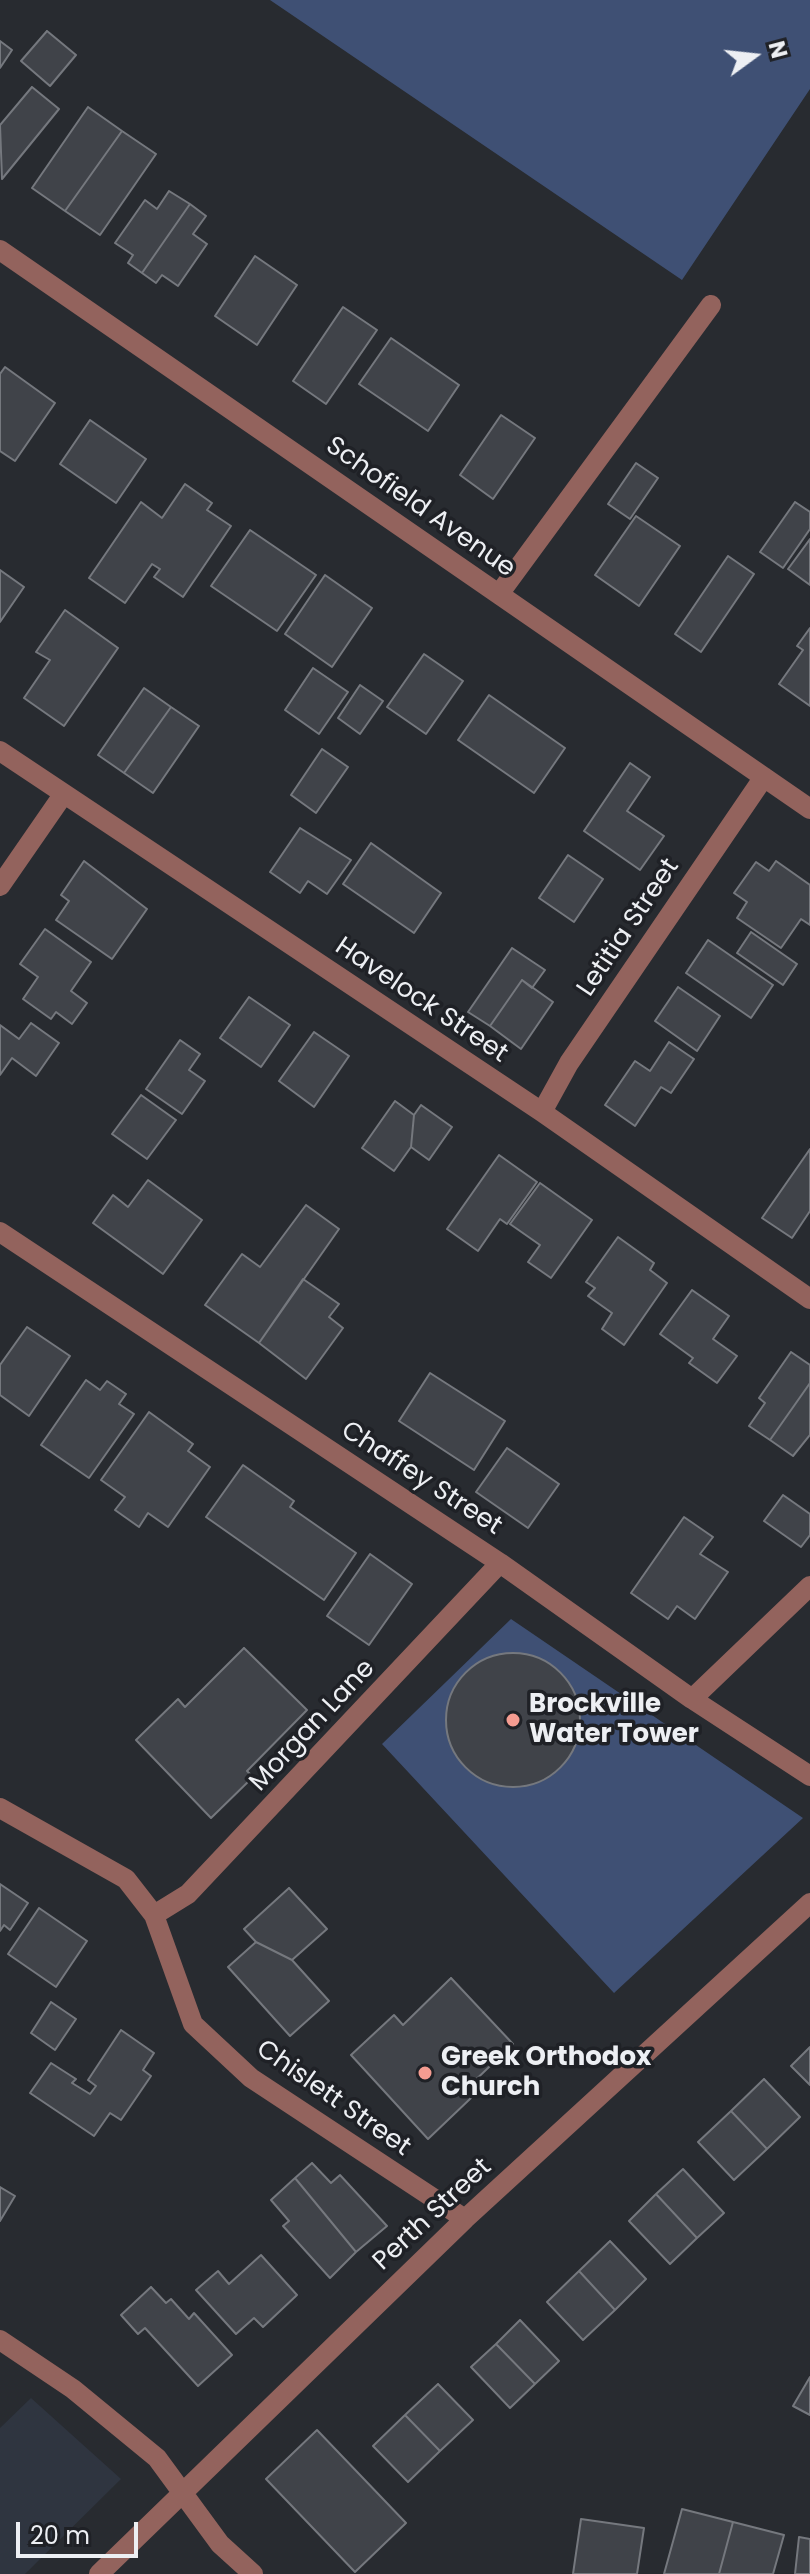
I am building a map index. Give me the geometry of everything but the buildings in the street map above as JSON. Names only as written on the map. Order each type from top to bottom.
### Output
[{"type":"street","name":"Schofield Avenue","points":[[0,250],[810,809]]},
{"type":"street","points":[[499,594],[711,305]]},
{"type":"street","name":"Havelock Street","points":[[0,751],[542,1112],[810,1299]]},
{"type":"street","name":"Letitia Street","points":[[542,1112],[563,1072],[764,777]]},
{"type":"street","points":[[0,886],[63,795]]},
{"type":"street","name":"Chaffey Street","points":[[0,1232],[500,1563],[692,1699],[810,1776]]},
{"type":"street","name":"Morgan Lane","points":[[154,1915],[188,1894],[500,1563]]},
{"type":"street","points":[[692,1699],[810,1586]]},
{"type":"street","name":"Chislett Street","points":[[0,1808],[126,1879],[154,1915],[193,2024],[251,2078],[465,2219]]},
{"type":"street","name":"Perth Street","points":[[99,2574],[465,2219],[810,1903]]},
{"type":"street","points":[[0,2340],[73,2389],[157,2458],[220,2544],[253,2574]]},
{"type":"shaded area","points":[[270,0],[810,0],[810,89],[682,280]]},
{"type":"shaded area","points":[[511,1619],[803,1818],[614,1993],[382,1744]]},
{"type":"shaded area","points":[[31,2398],[121,2479],[25,2574],[0,2574],[0,2428]]},
{"type":"place","name":"Brockville Water Tower","points":[[513,1720]]},
{"type":"place","name":"Greek Orthodox Church","points":[[425,2073]]}]
